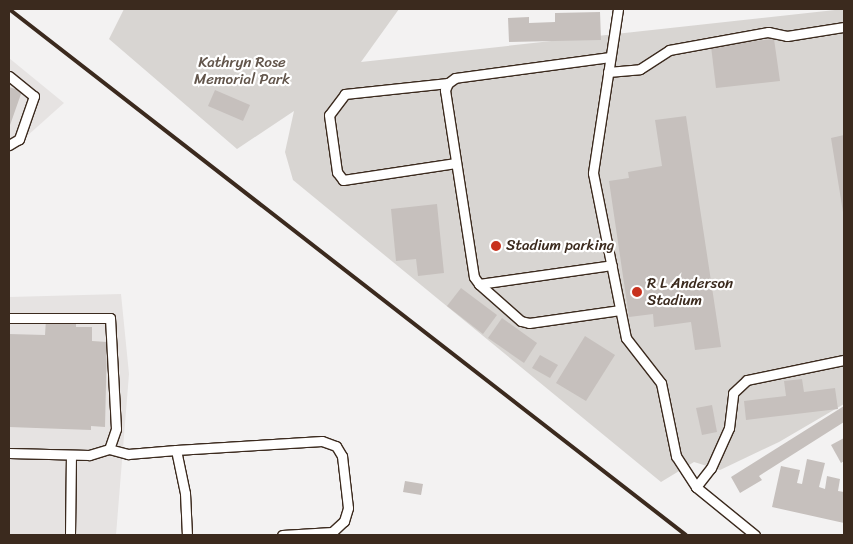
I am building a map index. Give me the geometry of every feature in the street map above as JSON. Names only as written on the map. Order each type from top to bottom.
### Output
[{"type":"lane","points":[[618,9],[594,173],[626,338],[661,383],[676,456],[696,487],[755,535]]},
{"type":"lane","points":[[608,72],[640,69],[669,50],[768,32],[788,36],[844,27]]},
{"type":"lane","points":[[456,163],[343,180],[337,172],[329,115],[345,94],[448,83],[455,78],[610,57]]},
{"type":"lane","points":[[9,76],[34,96],[19,139],[9,145]]},
{"type":"lane","points":[[448,83],[445,90],[474,277],[478,284],[521,321],[529,323],[620,310]]},
{"type":"lane","points":[[478,284],[612,265]]},
{"type":"lane","points":[[9,318],[110,318],[116,428],[110,449]]},
{"type":"lane","points":[[696,487],[712,468],[729,428],[733,393],[747,380],[844,360]]},
{"type":"lane","points":[[9,453],[89,455],[110,449],[128,454],[322,441],[336,446],[342,456],[348,508],[344,521],[332,532],[282,535]]},
{"type":"lane","points":[[176,450],[185,493],[187,535]]},
{"type":"lane","points":[[70,535],[71,455]]},
{"type":"shaded area","points":[[9,58],[64,103],[9,152]]},
{"type":"shaded area","points":[[121,294],[129,374],[116,535],[9,535],[9,297]]},
{"type":"green space","name":"R L Anderson Stadium","points":[[124,9],[399,9],[361,62],[844,9],[844,404],[779,442],[720,470],[694,462],[661,482],[293,180],[285,152],[294,111],[237,149],[109,39]]},
{"type":"building","points":[[600,12],[601,40],[509,42],[508,18],[529,17],[529,23],[555,22],[555,13]]},
{"type":"building","points":[[774,39],[780,81],[716,88],[711,46]]},
{"type":"building","points":[[9,87],[22,91],[9,128]]},
{"type":"building","points":[[215,90],[250,105],[243,121],[208,106]]},
{"type":"building","points":[[686,116],[721,347],[695,350],[691,322],[654,327],[653,314],[629,317],[609,181],[629,178],[628,172],[662,166],[655,120]]},
{"type":"building","points":[[844,135],[844,211],[843,212],[831,138]]},
{"type":"building","points":[[437,204],[444,273],[418,276],[416,259],[396,261],[391,209]]},
{"type":"building","points":[[461,288],[497,315],[483,334],[447,306]]},
{"type":"building","points":[[502,318],[537,343],[524,363],[488,338]]},
{"type":"building","points":[[46,319],[76,320],[76,327],[92,327],[92,341],[107,342],[105,427],[91,426],[91,430],[9,427],[9,334],[45,335]]},
{"type":"building","points":[[585,336],[615,355],[586,401],[556,383]]},
{"type":"building","points":[[540,355],[558,365],[550,378],[532,368]]},
{"type":"building","points":[[802,379],[804,392],[835,388],[838,409],[746,420],[744,401],[786,396],[784,381]]},
{"type":"building","points":[[712,405],[717,432],[702,435],[696,408]]},
{"type":"building","points":[[844,406],[844,422],[759,476],[762,480],[740,493],[731,477]]},
{"type":"building","points":[[844,438],[844,461],[841,463],[831,445]]},
{"type":"building","points":[[807,459],[825,463],[819,487],[825,489],[827,476],[840,479],[838,491],[844,492],[844,523],[772,507],[781,466],[800,470],[797,483],[802,484]]},
{"type":"building","points":[[405,481],[423,484],[421,495],[403,492]]},
{"type":"railway","points":[[9,9],[686,535]]},
{"type":"place","name":"Stadium parking","points":[[496,246]]},
{"type":"place","name":"R L Anderson Stadium","points":[[637,292]]},
{"type":"park label","name":"Kathryn Rose Memorial Park","points":[[242,70]]}]
